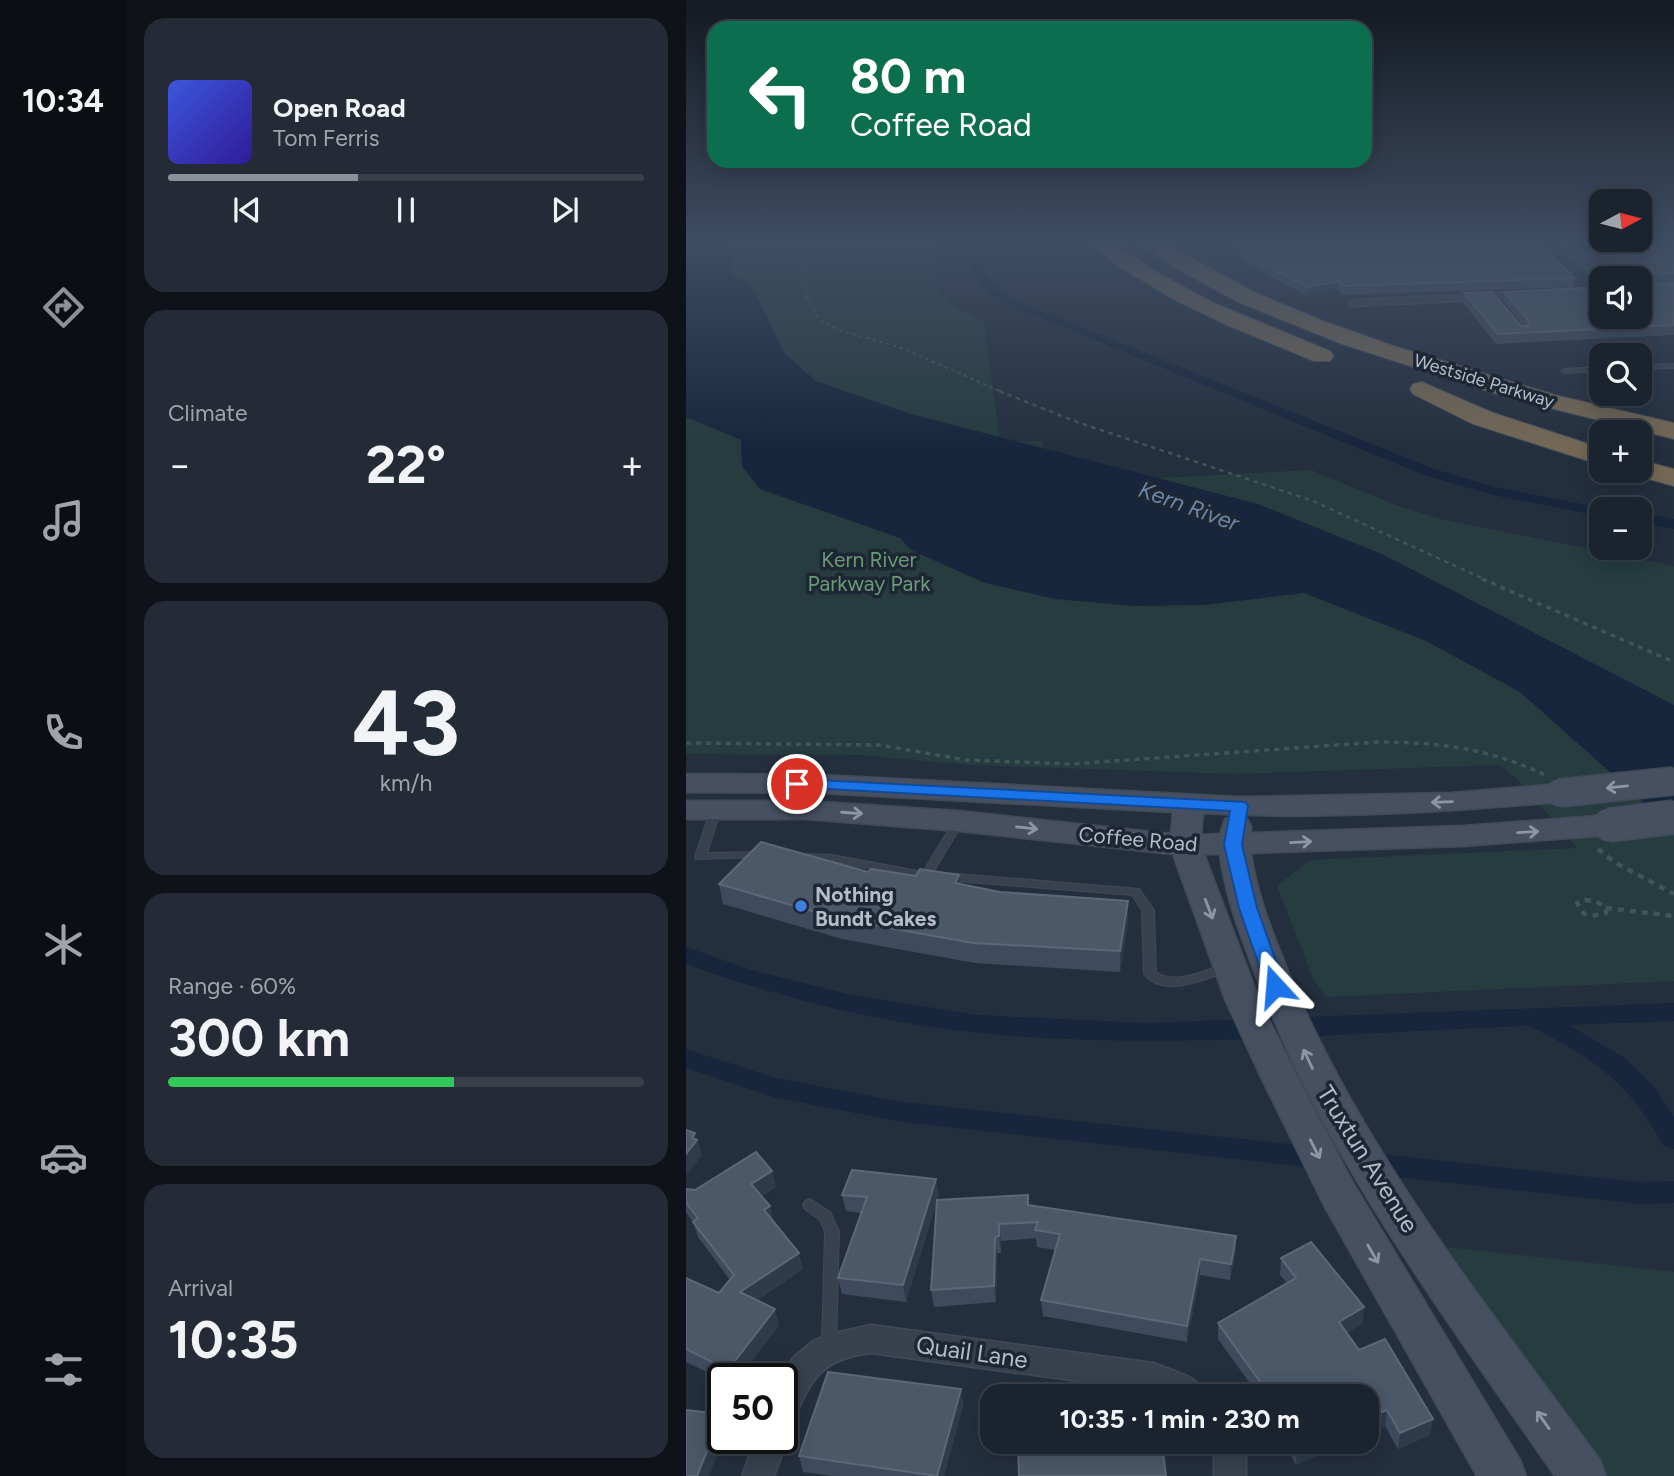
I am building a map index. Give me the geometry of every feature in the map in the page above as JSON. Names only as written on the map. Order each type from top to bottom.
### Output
[{"type":"highway","points":[[1215,311],[1338,362]]},
{"type":"highway","name":"Westside Parkway","points":[[1280,311],[1317,327],[1414,361],[1545,400],[1674,431]]},
{"type":"highway","name":"Westside Parkway","points":[[1589,437],[1410,385],[1482,418],[1589,453]]},
{"type":"highway","points":[[1545,400],[1674,423]]},
{"type":"highway","points":[[1652,453],[1674,458]]},
{"type":"highway","points":[[1652,472],[1674,478]]},
{"type":"main road","name":"Coffee Road","points":[[686,783],[821,784],[1239,806],[1451,802],[1553,785],[1674,781]]},
{"type":"main road","points":[[686,794],[716,796],[716,809]]},
{"type":"main road","points":[[959,821],[967,812],[993,806],[1063,807],[1085,797]]},
{"type":"main road","name":"Truxtun Avenue","points":[[1189,804],[1185,845],[1249,984],[1339,1195],[1503,1476]]},
{"type":"main road","name":"Truxtun Avenue","points":[[1239,806],[1233,845],[1248,908],[1249,984],[1312,1067],[1391,1203],[1583,1476]]},
{"type":"main road","name":"Coffee Road","points":[[686,810],[806,810],[959,821],[1185,845],[1462,836],[1599,826],[1674,817]]},
{"type":"street","name":"Quail Lane","points":[[798,1375],[809,1361],[829,1348],[848,1340],[871,1339],[1153,1377],[1169,1384]]},
{"type":"street","points":[[758,1476],[766,1454]]},
{"type":"street","points":[[1230,1454],[1230,1476]]},
{"type":"lane","points":[[1652,367],[1674,366]]},
{"type":"lane","points":[[1564,371],[1589,370]]},
{"type":"lane","points":[[716,809],[700,857],[769,856]]},
{"type":"lane","points":[[926,876],[959,821]]},
{"type":"lane","points":[[794,857],[832,858],[926,876],[1129,890],[1139,896],[1148,910],[1150,974],[1153,977],[1163,982],[1249,984]]},
{"type":"lane","points":[[810,1205],[825,1216],[831,1231],[829,1348]]},
{"type":"path","points":[[814,311],[819,320],[839,330],[902,348],[964,377],[1077,422],[1303,497],[1674,662]]},
{"type":"path","points":[[686,743],[880,745],[966,760],[1071,764],[1379,742],[1425,742],[1502,754],[1553,785]]},
{"type":"path","points":[[1599,826],[1598,849],[1614,862],[1674,894]]},
{"type":"path","points":[[1606,908],[1606,914],[1592,917],[1578,909],[1577,903],[1589,899],[1600,902],[1606,908],[1674,916]]},
{"type":"green space","name":"Kern River Parkway Park","points":[[686,311],[964,311],[984,323],[1000,442],[1042,441],[1045,484],[1311,470],[1396,505],[1441,519],[1589,549],[1589,560],[1644,560],[1674,566],[1674,981],[1327,997],[1314,981],[1277,886],[1310,860],[1577,848],[1517,779],[1499,765],[1237,774],[968,765],[859,755],[686,754]]},
{"type":"green space","points":[[1447,1247],[1674,1272],[1674,1476],[1604,1476]]},
{"type":"water","name":"Kern River","points":[[686,311],[764,311],[784,353],[816,381],[911,414],[1258,504],[1384,555],[1674,705],[1674,829],[1520,692],[1426,641],[1304,593],[1205,605],[1134,606],[1055,599],[985,583],[911,550],[900,538],[760,489],[742,466],[741,440],[686,417]]},
{"type":"building","points":[[1479,311],[1508,311],[1521,326],[1527,327],[1529,321],[1520,311],[1589,311],[1589,329],[1596,329],[1498,334]]},
{"type":"building","points":[[1652,311],[1674,311],[1674,325],[1652,326]]},
{"type":"building","points":[[761,842],[868,872],[871,869],[916,876],[920,869],[959,875],[955,883],[1000,892],[1128,901],[1120,951],[973,943],[839,919],[719,884]]},
{"type":"building","points":[[686,1130],[695,1133],[692,1138],[697,1140],[686,1154]]},
{"type":"building","points":[[756,1152],[772,1171],[751,1184],[770,1206],[764,1210],[799,1253],[740,1292],[775,1309],[733,1363],[714,1363],[686,1349],[686,1278],[719,1293],[734,1275],[693,1222],[698,1218],[686,1203],[686,1189],[695,1190]]},
{"type":"building","points":[[852,1170],[936,1179],[903,1285],[838,1278],[867,1197],[842,1195]]},
{"type":"building","points":[[1028,1195],[1028,1205],[1236,1236],[1231,1264],[1200,1259],[1187,1326],[1041,1300],[1060,1234],[1035,1230],[1038,1222],[999,1224],[999,1236],[995,1237],[994,1286],[931,1290],[937,1200]]},
{"type":"building","points":[[1311,1242],[1364,1307],[1339,1322],[1359,1350],[1385,1339],[1433,1419],[1400,1433],[1387,1410],[1379,1413],[1379,1384],[1261,1384],[1218,1323],[1296,1278],[1281,1258]]},
{"type":"building","points":[[828,1372],[961,1389],[937,1476],[799,1456]]},
{"type":"building","points":[[686,1410],[707,1412],[707,1451],[697,1476],[686,1476]]},
{"type":"building","points":[[1018,1454],[1163,1454],[1166,1476],[1019,1476]]},
{"type":"waterway","points":[[1032,311],[1429,472],[1493,491],[1589,509]]},
{"type":"waterway","points":[[1652,520],[1674,524]]},
{"type":"waterway","points":[[686,955],[750,978],[852,1004],[978,1024],[1144,1032],[1674,1012]]},
{"type":"waterway","points":[[1535,1019],[1581,1042],[1616,1065],[1646,1095],[1673,1139]]},
{"type":"waterway","points":[[686,1058],[776,1088],[903,1112],[1422,1171],[1638,1193],[1674,1192]]},
{"type":"place","name":"Nothing Bundt Cakes","points":[[801,906]]},
{"type":"route","points":[[797,784],[1239,806],[1233,845],[1248,908],[1275,986]]}]
